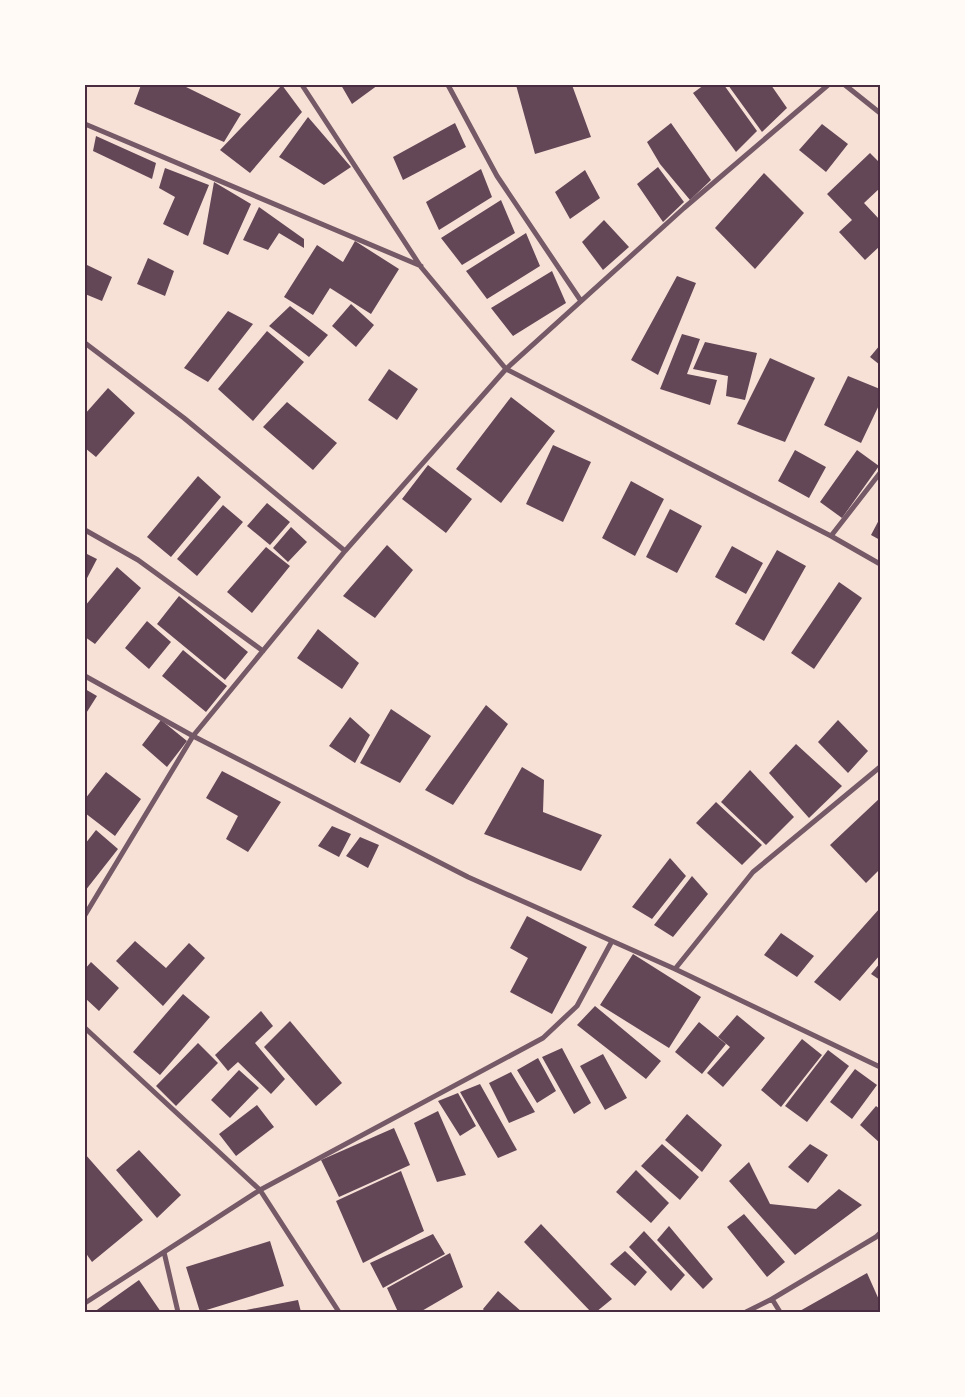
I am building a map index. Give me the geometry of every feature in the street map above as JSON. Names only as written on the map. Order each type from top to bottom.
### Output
[{"type":"street","points":[[302,85],[422,267],[506,369],[831,536],[880,564]]},
{"type":"street","points":[[448,85],[497,176],[580,302]]},
{"type":"street","points":[[85,915],[193,736],[345,551],[506,369],[684,208],[828,85]]},
{"type":"street","points":[[845,85],[880,113]]},
{"type":"street","points":[[85,124],[422,267]]},
{"type":"street","points":[[85,343],[184,418],[345,551]]},
{"type":"street","points":[[831,536],[880,473]]},
{"type":"street","points":[[85,530],[138,560],[263,651]]},
{"type":"street","points":[[85,676],[193,736],[468,877],[675,969],[880,1067]]},
{"type":"street","points":[[675,969],[753,872],[880,767]]},
{"type":"street","points":[[85,1303],[260,1190],[543,1038],[577,1006],[612,941]]},
{"type":"street","points":[[85,1028],[260,1190],[340,1312]]},
{"type":"street","points":[[746,1312],[880,1233]]},
{"type":"street","points":[[164,1252],[178,1312]]},
{"type":"street","points":[[772,1298],[780,1312]]},
{"type":"building","points":[[141,85],[182,85],[241,114],[224,142],[134,104]]},
{"type":"building","points":[[282,85],[302,112],[250,173],[220,150]]},
{"type":"building","points":[[341,85],[378,85],[352,104]]},
{"type":"building","points":[[516,85],[572,85],[591,137],[535,154]]},
{"type":"building","points":[[704,85],[724,85],[757,131],[736,152],[693,93]]},
{"type":"building","points":[[728,85],[771,85],[787,108],[762,132]]},
{"type":"building","points":[[308,117],[351,167],[324,185],[279,157]]},
{"type":"building","points":[[455,123],[466,147],[403,180],[393,157]]},
{"type":"building","points":[[671,123],[711,180],[690,200],[660,164],[647,142]]},
{"type":"building","points":[[822,124],[848,144],[826,172],[799,150]]},
{"type":"building","points":[[96,136],[156,163],[152,179],[93,151]]},
{"type":"building","points":[[870,153],[880,163],[880,188],[864,203],[880,220],[880,246],[865,260],[839,232],[852,220],[827,194]]},
{"type":"building","points":[[658,167],[684,202],[663,222],[637,184]]},
{"type":"building","points":[[165,168],[209,185],[188,236],[163,224],[175,197],[159,188]]},
{"type":"building","points":[[481,169],[492,197],[439,230],[426,202]]},
{"type":"building","points":[[585,170],[600,198],[570,219],[555,192]]},
{"type":"building","points":[[764,173],[804,213],[755,269],[715,228]]},
{"type":"building","points":[[214,182],[251,204],[228,255],[203,244]]},
{"type":"building","points":[[501,200],[515,233],[462,265],[441,238]]},
{"type":"building","points":[[259,207],[304,239],[304,248],[279,233],[268,250],[243,240]]},
{"type":"building","points":[[604,220],[629,247],[603,270],[582,242]]},
{"type":"building","points":[[526,233],[540,266],[487,299],[466,271]]},
{"type":"building","points":[[355,241],[399,269],[371,314],[330,288],[313,315],[284,297],[317,245],[343,262]]},
{"type":"building","points":[[148,258],[174,271],[165,296],[137,284]]},
{"type":"building","points":[[85,264],[112,277],[102,301],[85,294]]},
{"type":"building","points":[[552,271],[566,303],[513,336],[491,308]]},
{"type":"building","points":[[677,276],[696,283],[658,375],[631,360]]},
{"type":"building","points":[[351,304],[374,325],[356,347],[332,326]]},
{"type":"building","points":[[290,306],[328,335],[309,357],[269,326]]},
{"type":"building","points":[[228,311],[253,324],[208,382],[184,368]]},
{"type":"building","points":[[267,331],[304,362],[253,421],[218,389]]},
{"type":"building","points":[[682,334],[700,339],[687,374],[717,380],[710,405],[660,389]]},
{"type":"building","points":[[705,342],[757,353],[745,400],[726,396],[728,376],[693,369]]},
{"type":"building","points":[[880,345],[880,365],[870,357]]},
{"type":"building","points":[[770,358],[815,378],[785,442],[737,424]]},
{"type":"building","points":[[389,369],[418,389],[397,420],[368,400]]},
{"type":"building","points":[[848,376],[880,389],[880,403],[861,443],[824,425]]},
{"type":"building","points":[[108,388],[135,413],[96,457],[85,448],[85,414]]},
{"type":"building","points":[[511,397],[555,431],[501,503],[456,469]]},
{"type":"building","points":[[287,402],[337,443],[313,470],[263,427]]},
{"type":"building","points":[[553,445],[591,462],[563,522],[526,504]]},
{"type":"building","points":[[795,450],[826,467],[809,498],[778,481]]},
{"type":"building","points":[[857,450],[879,466],[842,518],[820,502]]},
{"type":"building","points":[[428,465],[472,499],[446,533],[402,499]]},
{"type":"building","points":[[198,476],[221,497],[171,557],[147,537]]},
{"type":"building","points":[[631,481],[664,499],[635,556],[602,538]]},
{"type":"building","points":[[267,503],[290,522],[270,545],[247,526]]},
{"type":"building","points":[[223,505],[243,522],[197,576],[177,559]]},
{"type":"building","points":[[670,509],[702,526],[677,573],[646,557]]},
{"type":"building","points":[[880,518],[880,540],[871,535]]},
{"type":"building","points":[[291,527],[307,542],[288,562],[273,548]]},
{"type":"building","points":[[387,545],[413,570],[375,618],[343,596]]},
{"type":"building","points":[[732,546],[763,563],[746,594],[715,577]]},
{"type":"building","points":[[266,547],[290,566],[252,613],[227,592]]},
{"type":"building","points":[[777,550],[806,566],[764,641],[735,624]]},
{"type":"building","points":[[85,553],[97,559],[85,582]]},
{"type":"building","points":[[117,567],[141,588],[95,644],[85,637],[85,606]]},
{"type":"building","points":[[839,582],[862,598],[814,669],[791,653]]},
{"type":"building","points":[[179,596],[248,652],[225,680],[157,624]]},
{"type":"building","points":[[147,621],[171,642],[149,669],[125,648]]},
{"type":"building","points":[[318,629],[359,663],[342,689],[297,658]]},
{"type":"building","points":[[183,650],[227,686],[206,712],[162,676]]},
{"type":"building","points":[[85,689],[97,696],[85,715]]},
{"type":"building","points":[[486,705],[508,724],[453,805],[425,790]]},
{"type":"building","points":[[391,709],[431,736],[400,783],[360,763]]},
{"type":"building","points":[[350,717],[370,735],[355,763],[329,746]]},
{"type":"building","points":[[161,720],[187,741],[167,767],[142,745]]},
{"type":"building","points":[[838,720],[868,751],[848,773],[818,742]]},
{"type":"building","points":[[796,744],[842,786],[809,818],[769,773]]},
{"type":"building","points":[[522,767],[544,780],[543,812],[602,835],[581,871],[484,834]]},
{"type":"building","points":[[750,770],[794,817],[766,845],[721,802]]},
{"type":"building","points":[[222,771],[281,802],[248,852],[226,839],[238,816],[206,798]]},
{"type":"building","points":[[106,772],[141,799],[115,836],[85,813],[85,799]]},
{"type":"building","points":[[880,798],[880,869],[866,883],[830,845]]},
{"type":"building","points":[[716,802],[762,845],[742,865],[696,823]]},
{"type":"building","points":[[332,826],[351,834],[339,857],[318,846]]},
{"type":"building","points":[[96,830],[118,849],[85,891],[85,844]]},
{"type":"building","points":[[360,837],[379,845],[368,868],[346,856]]},
{"type":"building","points":[[670,858],[686,876],[652,919],[632,907]]},
{"type":"building","points":[[692,876],[708,894],[673,937],[654,925]]},
{"type":"building","points":[[880,908],[880,955],[840,1001],[814,982]]},
{"type":"building","points":[[527,916],[587,947],[552,1014],[510,992],[528,958],[510,948]]},
{"type":"building","points":[[781,933],[814,956],[797,977],[764,955]]},
{"type":"building","points":[[135,941],[166,968],[189,943],[205,958],[163,1006],[116,961]]},
{"type":"building","points":[[633,954],[701,997],[669,1048],[600,1005]]},
{"type":"building","points":[[91,962],[119,988],[99,1011],[85,998],[85,969]]},
{"type":"building","points":[[880,963],[880,980],[871,974]]},
{"type":"building","points":[[183,994],[210,1017],[160,1075],[133,1052]]},
{"type":"building","points":[[595,1006],[661,1061],[646,1079],[577,1025]]},
{"type":"building","points":[[261,1011],[273,1026],[255,1043],[285,1079],[271,1094],[238,1062],[228,1071],[215,1055]]},
{"type":"building","points":[[737,1015],[765,1038],[723,1087],[707,1073],[730,1047],[718,1037]]},
{"type":"building","points":[[290,1021],[342,1083],[316,1106],[264,1047]]},
{"type":"building","points":[[699,1022],[726,1044],[702,1074],[675,1052]]},
{"type":"building","points":[[802,1039],[822,1055],[781,1107],[761,1090]]},
{"type":"building","points":[[198,1043],[218,1063],[176,1106],[156,1086]]},
{"type":"building","points":[[562,1048],[591,1103],[574,1114],[542,1057]]},
{"type":"building","points":[[828,1050],[849,1066],[807,1122],[785,1106]]},
{"type":"building","points":[[603,1054],[627,1098],[605,1110],[580,1066]]},
{"type":"building","points":[[538,1058],[556,1091],[537,1103],[517,1070]]},
{"type":"building","points":[[855,1069],[877,1085],[852,1119],[830,1102]]},
{"type":"building","points":[[239,1070],[259,1088],[230,1118],[211,1100]]},
{"type":"building","points":[[511,1072],[535,1112],[509,1123],[489,1083]]},
{"type":"building","points":[[480,1084],[517,1150],[498,1158],[460,1092]]},
{"type":"building","points":[[458,1093],[476,1126],[460,1136],[438,1101]]},
{"type":"building","points":[[257,1105],[274,1127],[236,1156],[219,1134]]},
{"type":"building","points":[[876,1106],[880,1109],[880,1143],[860,1125]]},
{"type":"building","points":[[438,1111],[466,1175],[437,1182],[414,1123]]},
{"type":"building","points":[[687,1114],[722,1145],[702,1172],[665,1140]]},
{"type":"building","points":[[394,1128],[410,1165],[339,1197],[321,1160]]},
{"type":"building","points":[[662,1144],[699,1177],[680,1200],[641,1166]]},
{"type":"building","points":[[810,1144],[828,1155],[808,1183],[788,1167]]},
{"type":"building","points":[[139,1150],[181,1195],[157,1218],[116,1170]]},
{"type":"building","points":[[85,1154],[143,1220],[92,1262],[85,1252]]},
{"type":"building","points":[[749,1162],[770,1204],[816,1209],[839,1189],[862,1205],[795,1255],[729,1181]]},
{"type":"building","points":[[636,1170],[669,1203],[651,1223],[616,1192]]},
{"type":"building","points":[[401,1171],[424,1231],[363,1263],[336,1201]]},
{"type":"building","points":[[744,1214],[785,1262],[767,1277],[727,1227]]},
{"type":"building","points":[[541,1224],[612,1299],[596,1312],[591,1312],[524,1242]]},
{"type":"building","points":[[669,1226],[713,1279],[703,1289],[657,1240]]},
{"type":"building","points":[[644,1231],[685,1275],[671,1291],[629,1247]]},
{"type":"building","points":[[433,1234],[445,1254],[383,1288],[370,1263]]},
{"type":"building","points":[[270,1241],[284,1286],[200,1312],[186,1267]]},
{"type":"building","points":[[625,1251],[647,1272],[635,1286],[610,1264]]},
{"type":"building","points":[[450,1253],[463,1287],[420,1312],[398,1312],[387,1288]]},
{"type":"building","points":[[867,1273],[880,1302],[880,1312],[798,1312]]},
{"type":"building","points":[[139,1280],[161,1312],[94,1312]]},
{"type":"building","points":[[498,1291],[522,1312],[485,1312],[483,1309]]},
{"type":"building","points":[[298,1300],[301,1312],[241,1312],[241,1311]]}]
